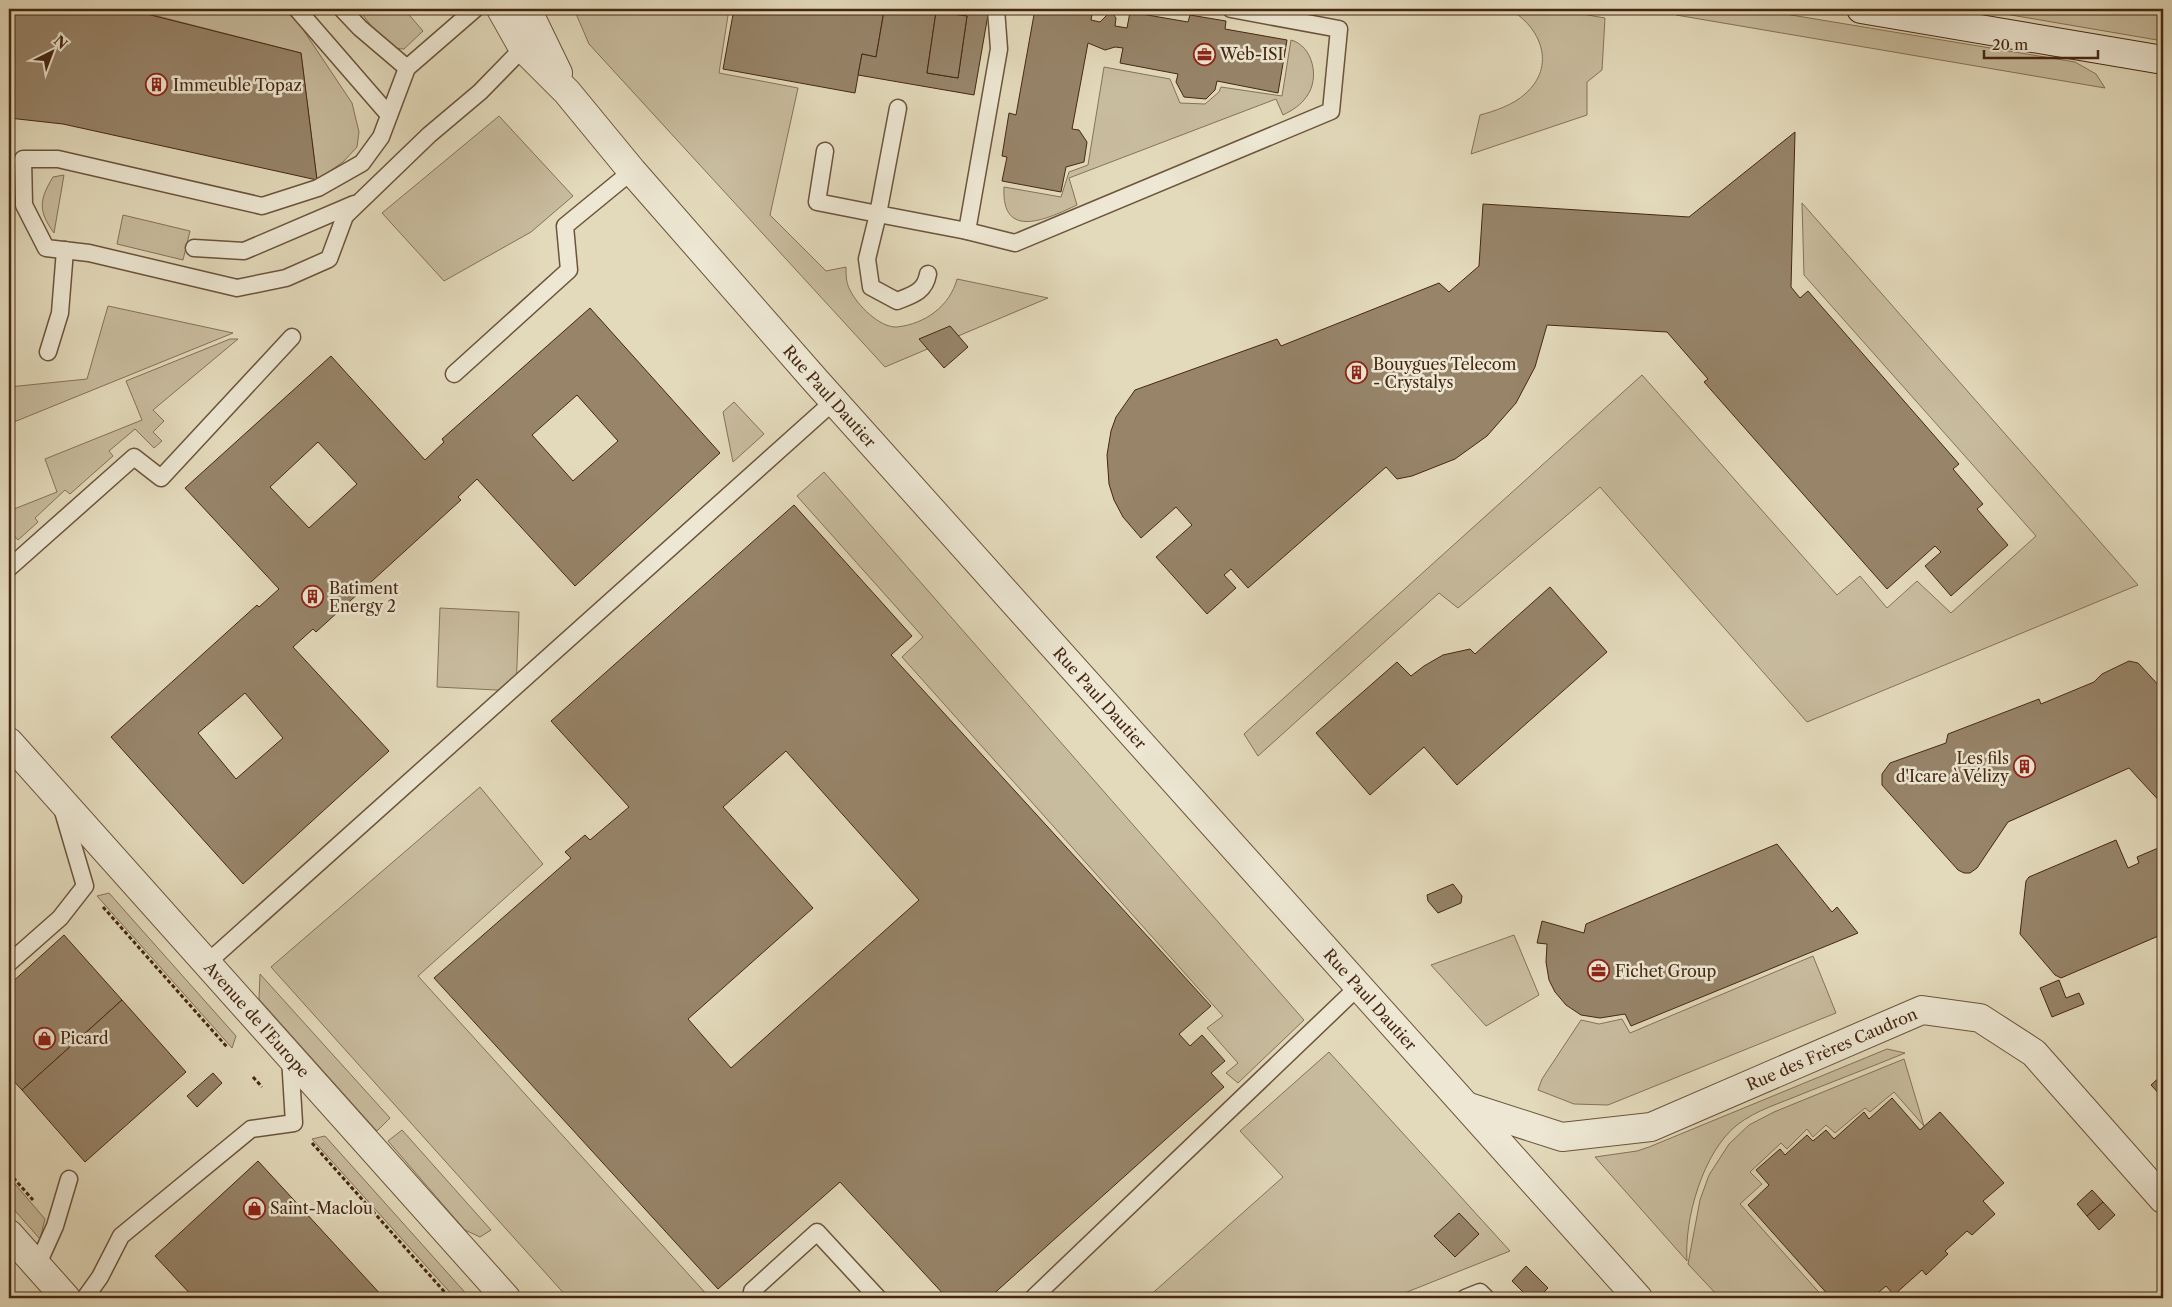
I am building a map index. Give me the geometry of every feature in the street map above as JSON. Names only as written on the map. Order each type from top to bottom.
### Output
[{"type":"street","name":"Rue Paul Dautier","points":[[501,9],[523,48],[567,92],[632,171],[834,401],[1638,1298]]},
{"type":"street","name":"Rue Paul Dautier","points":[[527,9],[567,92]]},
{"type":"street","points":[[1861,9],[2163,60]]},
{"type":"street","name":"Avenue de l'Europe","points":[[9,742],[506,1298]]},
{"type":"street","name":"Rue des Frères Caudron","points":[[1467,1106],[1562,1137],[1651,1127],[1922,1010],[1980,1018],[2034,1053],[2163,1199]]},
{"type":"street","points":[[9,1234],[66,1298]]},
{"type":"lane","points":[[297,9],[389,115]]},
{"type":"lane","points":[[342,9],[360,28],[406,68]]},
{"type":"lane","points":[[474,9],[406,68],[381,137],[362,163],[318,188],[262,206],[58,159],[23,159],[24,205],[46,248],[89,253],[238,288],[286,278],[329,259],[345,216],[429,134],[480,92],[523,48]]},
{"type":"lane","points":[[967,230],[999,49],[996,9]]},
{"type":"lane","points":[[825,151],[817,202],[967,230],[1015,243],[1330,111],[1340,29],[1231,9]]},
{"type":"lane","points":[[898,108],[878,214],[866,259],[871,287],[897,301],[918,293],[926,284],[928,274]]},
{"type":"lane","points":[[454,374],[569,270],[565,226],[632,171]]},
{"type":"lane","points":[[194,248],[244,251],[360,201]]},
{"type":"lane","points":[[48,352],[60,312],[65,250]]},
{"type":"lane","points":[[9,568],[134,457],[161,478],[292,337]]},
{"type":"lane","points":[[207,964],[834,401]]},
{"type":"lane","points":[[9,964],[60,918],[85,886],[58,798]]},
{"type":"lane","points":[[1033,1298],[1359,986]]},
{"type":"lane","points":[[85,1298],[100,1277],[121,1236],[251,1128],[294,1123],[290,1057]]},
{"type":"lane","points":[[38,1266],[55,1226],[70,1179]]},
{"type":"lane","points":[[758,1298],[752,1291],[817,1232],[878,1298]]},
{"type":"lane","points":[[1465,1298],[1480,1292],[1486,1298]]},
{"type":"path","points":[[96,900],[227,1048]]},
{"type":"path","points":[[310,1141],[450,1298]]},
{"type":"path","points":[[9,1173],[39,1208]]},
{"type":"shaded area","points":[[130,9],[275,9],[292,13],[352,103],[359,132],[357,147],[343,162],[317,180],[301,53]]},
{"type":"shaded area","points":[[358,9],[404,9],[423,31],[404,49],[397,48],[378,34]]},
{"type":"shaded area","points":[[574,9],[729,9],[719,73],[798,88],[770,215],[826,271],[846,267],[848,285],[853,296],[863,309],[883,324],[897,327],[926,318],[935,312],[949,297],[957,279],[1048,298],[885,367],[589,44]]},
{"type":"shaded area","points":[[1509,9],[1553,9],[1605,18],[1602,70],[1587,82],[1587,115],[1471,154],[1480,115],[1504,107],[1520,98],[1535,83],[1540,71],[1542,60],[1541,48],[1537,36],[1530,26]]},
{"type":"shaded area","points":[[1680,9],[1755,9],[2075,62],[2096,74],[2105,88],[1676,15]]},
{"type":"shaded area","points":[[1976,9],[2163,9],[2163,41]]},
{"type":"shaded area","points":[[1291,40],[1299,43],[1305,49],[1312,64],[1313,72],[1311,89],[1302,102],[1293,109],[1283,115],[1276,99],[1069,178],[1077,205],[1041,220],[1029,222],[1018,220],[1010,215],[1005,204],[1004,187],[1061,197],[1069,172],[1088,165],[1104,67],[1170,79],[1180,103],[1205,104],[1219,92],[1221,87],[1282,96]]},
{"type":"shaded area","points":[[499,116],[573,196],[531,232],[444,281],[382,213]]},
{"type":"shaded area","points":[[64,175],[54,233],[43,212],[43,199],[53,177]]},
{"type":"shaded area","points":[[1802,203],[2138,585],[1807,722],[1600,487],[1458,608],[1439,593],[1258,756],[1244,734],[1642,375],[1837,595],[1860,576],[1887,608],[1917,581],[1951,613],[2036,536],[1804,275]]},
{"type":"shaded area","points":[[123,215],[190,231],[183,260],[117,244]]},
{"type":"shaded area","points":[[108,306],[233,333],[9,424],[9,387],[87,379]]},
{"type":"shaded area","points":[[230,339],[238,339],[153,410],[164,421],[153,432],[162,441],[154,448],[135,429],[109,451],[113,456],[70,494],[65,490],[35,518],[38,522],[18,540],[9,530],[9,511],[57,492],[45,459],[142,420],[126,381]]},
{"type":"shaded area","points":[[734,402],[764,434],[733,462],[723,412]]},
{"type":"shaded area","points":[[824,472],[1304,1020],[1238,1083],[1226,1073],[1238,1063],[1207,1028],[1223,1016],[902,657],[923,637],[797,496]]},
{"type":"shaded area","points":[[440,608],[519,612],[516,691],[437,687]]},
{"type":"shaded area","points":[[480,787],[543,864],[418,976],[710,1298],[568,1298],[271,967]]},
{"type":"shaded area","points":[[109,893],[236,1036],[232,1048],[97,896]]},
{"type":"shaded area","points":[[1514,935],[1539,995],[1486,1026],[1431,965]]},
{"type":"shaded area","points":[[1813,956],[1836,1013],[1608,1105],[1574,1104],[1538,1090],[1542,1079],[1581,1020],[1599,1024],[1622,1019],[1630,1033]]},
{"type":"shaded area","points":[[260,974],[390,1118],[377,1131],[259,999]]},
{"type":"shaded area","points":[[1887,1049],[1905,1053],[1760,1111],[1737,1125],[1725,1137],[1714,1152],[1698,1187],[1689,1226],[1687,1261],[1595,1157],[1637,1151],[1649,1147]]},
{"type":"shaded area","points":[[1329,1052],[1510,1251],[1392,1298],[1147,1298],[1283,1177],[1240,1131]]},
{"type":"shaded area","points":[[1904,1059],[1924,1126],[1894,1092],[1870,1112],[1865,1108],[1835,1133],[1826,1125],[1813,1137],[1807,1129],[1787,1149],[1781,1143],[1750,1172],[1762,1184],[1740,1204],[1824,1298],[1720,1298],[1688,1264],[1700,1200],[1709,1175],[1729,1144],[1749,1125],[1774,1112]]},
{"type":"shaded area","points":[[402,1130],[491,1230],[480,1237],[465,1230],[388,1141]]},
{"type":"shaded area","points":[[325,1136],[470,1298],[455,1298],[312,1139]]},
{"type":"shaded area","points":[[9,1177],[45,1219],[40,1239],[9,1204]]},
{"type":"building","name":"Immeuble Topaz","points":[[9,9],[127,9],[301,53],[317,180],[63,124],[9,118]]},
{"type":"building","points":[[734,9],[874,9],[884,11],[876,57],[862,54],[855,93],[723,69]]},
{"type":"building","points":[[874,9],[989,9],[974,95],[858,75],[862,54],[876,57],[884,11]],"holes":[[[936,12],[967,16],[958,78],[927,73]]]},
{"type":"building","points":[[1035,9],[1093,9],[1091,20],[1100,22],[1108,14],[1113,14],[1116,18],[1115,26],[1127,28],[1130,12],[1188,22],[1190,15],[1226,21],[1225,29],[1287,40],[1278,93],[1217,81],[1215,90],[1206,99],[1184,97],[1176,82],[1178,74],[1120,63],[1123,48],[1115,47],[1105,50],[1088,43],[1072,129],[1079,130],[1087,142],[1084,162],[1066,167],[1061,192],[1002,181],[1007,157],[1002,156],[1009,113],[1016,115]]},
{"type":"building","points":[[936,12],[967,16],[958,78],[927,73]]},
{"type":"building","name":"Bouygues Telecom - Crystalys","points":[[1795,132],[1791,287],[1800,298],[1808,291],[1959,464],[1953,469],[1983,504],[1977,509],[2008,545],[1951,596],[1925,566],[1941,552],[1935,546],[1887,589],[1704,382],[1708,379],[1667,332],[1547,325],[1535,367],[1516,403],[1487,436],[1455,459],[1412,476],[1397,479],[1386,467],[1248,588],[1231,569],[1224,575],[1236,588],[1207,614],[1156,557],[1192,525],[1176,507],[1141,538],[1123,517],[1114,500],[1109,484],[1107,455],[1111,431],[1116,417],[1135,390],[1277,339],[1281,346],[1439,283],[1449,292],[1479,266],[1483,204],[1689,217]]},
{"type":"building","name":"Batiment Energy 2","points":[[590,308],[720,453],[575,586],[477,479],[458,497],[461,500],[316,632],[313,629],[293,647],[389,751],[243,884],[111,737],[257,605],[259,607],[279,589],[185,488],[331,356],[425,460],[444,442],[442,439]],"holes":[[[577,395],[618,441],[573,481],[532,435]],[[318,442],[357,484],[309,528],[270,487]],[[245,693],[283,738],[236,779],[198,733]]]},
{"type":"building","points":[[950,326],[968,347],[944,368],[919,339]]},
{"type":"building","points":[[794,505],[912,636],[891,655],[1211,1006],[1179,1034],[1190,1046],[1202,1035],[1225,1061],[1211,1073],[1224,1087],[989,1298],[947,1298],[840,1182],[718,1289],[434,978],[571,858],[565,852],[585,835],[590,840],[629,807],[551,721]],"holes":[[[786,751],[919,900],[731,1068],[688,1019],[813,908],[723,807]]]},
{"type":"building","points":[[1550,587],[1607,652],[1457,785],[1424,747],[1370,795],[1316,733],[1397,662],[1411,676],[1443,655],[1470,649],[1475,654]]},
{"type":"building","name":"Les fils d'Icare à Vélizy","points":[[2129,661],[2138,663],[2163,690],[2163,805],[2129,768],[2008,822],[1977,868],[1970,873],[1964,873],[1958,870],[1882,785],[1882,774],[1890,763],[1946,743],[1948,734],[2039,699],[2041,704],[2094,682],[2102,674]]},
{"type":"building","points":[[2116,840],[2128,868],[2139,863],[2137,857],[2163,846],[2163,934],[2061,978],[2055,975],[2020,934],[2026,881],[2029,877]]},
{"type":"building","points":[[1777,844],[1832,912],[1837,907],[1858,933],[1631,1026],[1625,1014],[1600,1018],[1581,1015],[1566,1005],[1555,992],[1549,980],[1546,962],[1547,944],[1537,943],[1542,921],[1584,933],[1586,924]]},
{"type":"building","points":[[1453,884],[1462,896],[1461,903],[1438,913],[1428,901],[1427,895]]},
{"type":"building","name":"Picard","points":[[64,935],[122,1000],[22,1090],[9,1076],[9,985]]},
{"type":"building","points":[[2059,980],[2066,998],[2079,993],[2084,1004],[2052,1017],[2040,988]]},
{"type":"building","points":[[122,1000],[186,1072],[85,1162],[22,1090]]},
{"type":"building","points":[[213,1073],[222,1083],[197,1107],[187,1096]]},
{"type":"building","points":[[2163,1074],[2163,1098],[2151,1085]]},
{"type":"building","points":[[1892,1098],[1920,1130],[1940,1112],[2004,1183],[1983,1201],[1995,1214],[1972,1235],[1967,1231],[1945,1251],[1948,1254],[1926,1275],[1922,1270],[1894,1295],[1886,1286],[1872,1298],[1831,1298],[1748,1205],[1769,1185],[1756,1170],[1780,1149],[1785,1155],[1807,1135],[1813,1141],[1826,1130],[1834,1139],[1864,1112],[1869,1119]]},
{"type":"building","name":"Saint-Maclou","points":[[258,1161],[384,1298],[194,1298],[155,1256]]},
{"type":"building","points":[[2092,1190],[2103,1202],[2087,1216],[2077,1204]]},
{"type":"building","points":[[2103,1202],[2115,1215],[2099,1230],[2087,1216]]},
{"type":"building","points":[[1459,1213],[1479,1234],[1455,1257],[1434,1236]]},
{"type":"building","points":[[1526,1266],[1548,1288],[1538,1298],[1529,1298],[1512,1281]]},
{"type":"place","name":"Web-ISI","points":[[1204,54]]},
{"type":"place","name":"Immeuble Topaz","points":[[157,85]]},
{"type":"place","name":"Bouygues Telecom - Crystalys","points":[[1357,373]]},
{"type":"place","name":"Batiment Energy 2","points":[[313,597]]},
{"type":"place","name":"Les fils d'Icare à Vélizy","points":[[2025,767]]},
{"type":"place","name":"Fichet Group","points":[[1599,971]]},
{"type":"place","name":"Picard","points":[[44,1038]]},
{"type":"place","name":"Saint-Maclou","points":[[254,1208]]}]
